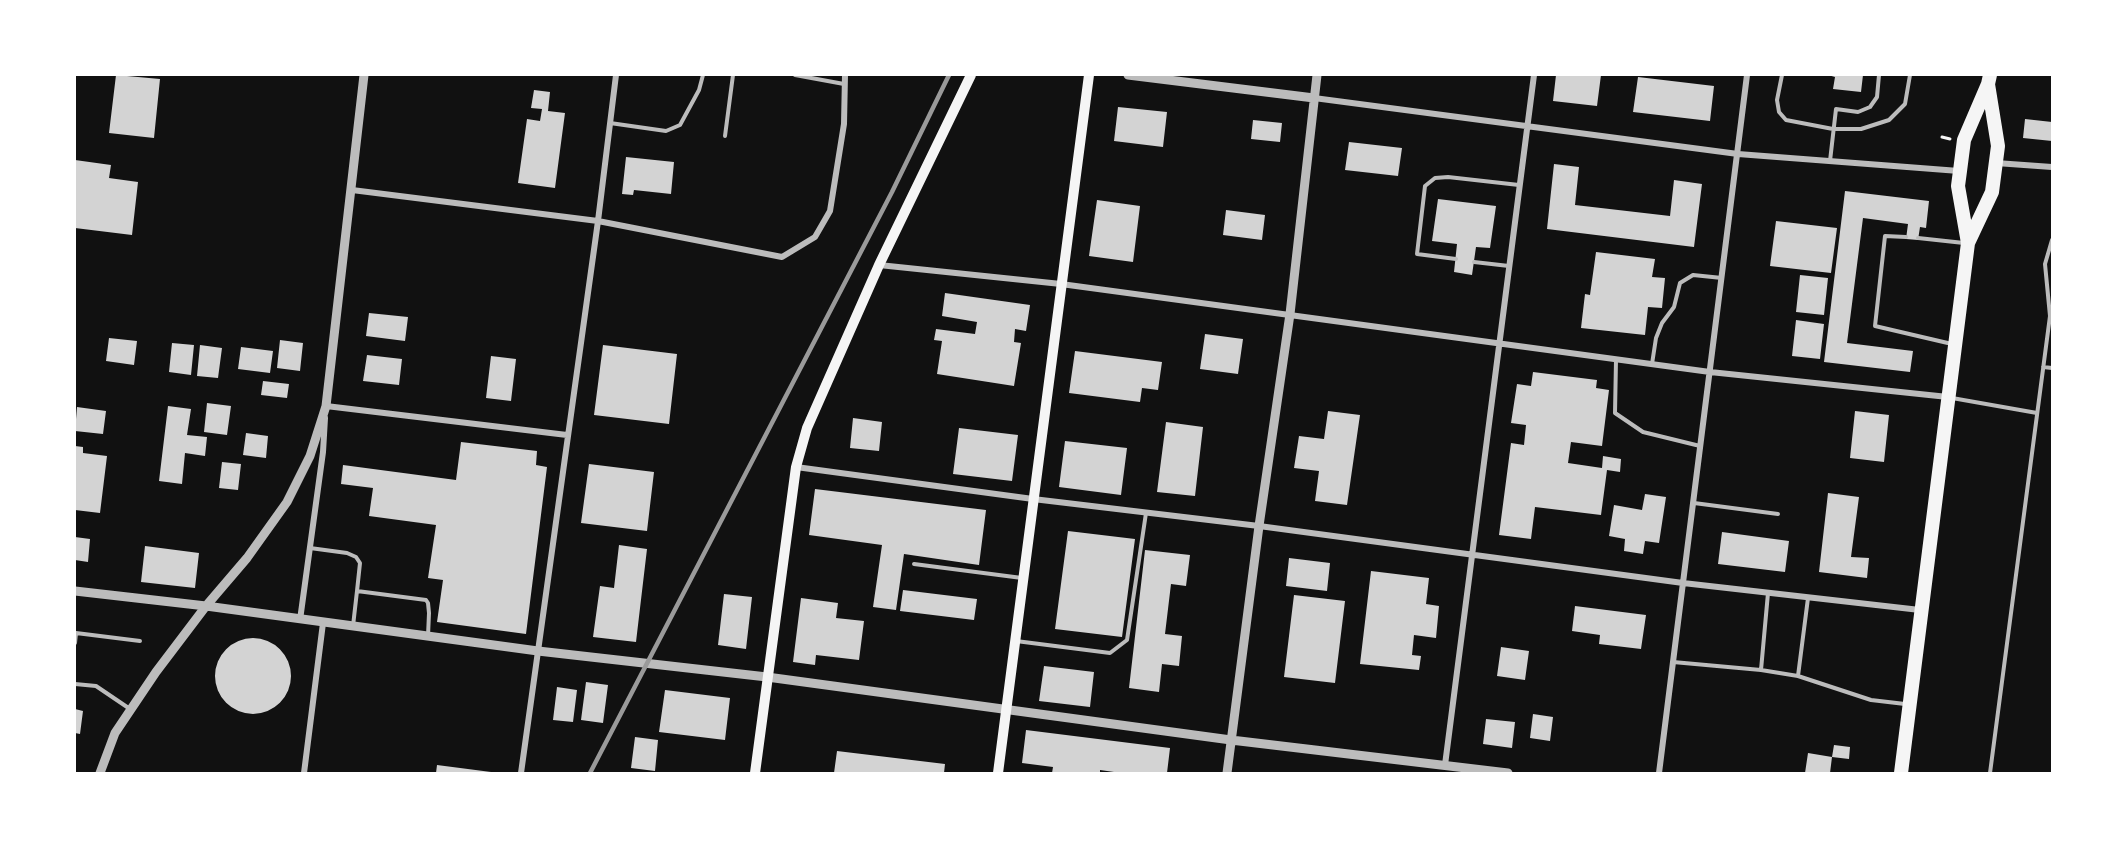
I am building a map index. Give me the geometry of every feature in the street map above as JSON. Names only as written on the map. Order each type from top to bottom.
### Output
[{"type":"highway","points":[[1968,243],[1992,192],[1996,163],[1998,146],[1989,80]]},
{"type":"highway","points":[[1901,773],[1968,243],[1958,186],[1964,140],[1989,80]]},
{"type":"main road","points":[[755,773],[796,467],[807,428],[879,265],[971,75]]},
{"type":"main road","points":[[998,773],[1089,75]]},
{"type":"street","points":[[300,620],[322,452],[364,75]]},
{"type":"street","points":[[521,773],[598,221],[616,75]]},
{"type":"street","points":[[352,190],[598,221],[782,257],[815,237],[830,211],[844,124],[845,75]]},
{"type":"street","points":[[1128,75],[1738,154],[1960,171]]},
{"type":"street","points":[[1227,773],[1259,525],[1290,314],[1317,75]]},
{"type":"street","points":[[1445,765],[1534,75]]},
{"type":"street","points":[[1659,773],[1747,75]]},
{"type":"street","points":[[1996,163],[2052,167]]},
{"type":"street","points":[[879,265],[1061,284],[1710,372],[1948,397]]},
{"type":"street","points":[[326,406],[567,435]]},
{"type":"street","points":[[100,773],[116,733],[156,672],[206,606],[247,558],[287,502],[310,456],[326,406]]},
{"type":"street","points":[[796,467],[1033,499],[1259,525],[1683,583],[1921,610]]},
{"type":"street","points":[[75,591],[206,606],[538,651],[767,676],[1231,740],[1508,773]]},
{"type":"street","points":[[304,773],[323,623]]},
{"type":"lane","points":[[610,123],[666,131],[680,125],[699,90],[703,75]]},
{"type":"lane","points":[[725,136],[733,75]]},
{"type":"lane","points":[[795,75],[845,84]]},
{"type":"lane","points":[[1782,75],[1777,100],[1779,112],[1786,120],[1833,129],[1861,129],[1889,120],[1905,104],[1910,75]]},
{"type":"lane","points":[[1830,161],[1836,109],[1858,112],[1870,107],[1877,97],[1879,75]]},
{"type":"lane","points":[[1456,259],[1417,254],[1425,186],[1435,178],[1448,177],[1519,185]]},
{"type":"lane","points":[[1906,237],[1885,236],[1875,326],[1955,344]]},
{"type":"lane","points":[[1918,238],[1968,243]]},
{"type":"lane","points":[[1990,773],[2051,317],[2045,264],[2052,240]]},
{"type":"lane","points":[[1474,262],[1509,266]]},
{"type":"lane","points":[[1652,364],[1656,338],[1662,323],[1674,307],[1680,283],[1693,275],[1722,278]]},
{"type":"lane","points":[[1616,359],[1615,413],[1643,432],[1701,446]]},
{"type":"lane","points":[[2043,367],[2052,368]]},
{"type":"lane","points":[[1948,397],[2037,413]]},
{"type":"lane","points":[[1694,503],[1778,514]]},
{"type":"lane","points":[[1015,641],[1110,653],[1127,640],[1146,512]]},
{"type":"lane","points":[[310,548],[348,553],[356,557],[360,563],[353,627]]},
{"type":"lane","points":[[914,564],[1023,578]]},
{"type":"lane","points":[[357,591],[426,600],[429,613],[428,636]]},
{"type":"lane","points":[[1761,670],[1768,592]]},
{"type":"lane","points":[[1798,676],[1808,598]]},
{"type":"lane","points":[[75,643],[76,633],[140,641]]},
{"type":"lane","points":[[1673,662],[1761,670],[1798,676],[1871,700],[1909,705]]},
{"type":"lane","points":[[75,684],[96,686],[131,709]]},
{"type":"building","points":[[116,75],[160,79],[154,138],[109,133]]},
{"type":"building","points":[[1556,75],[1601,75],[1597,106],[1553,101]]},
{"type":"building","points":[[1828,75],[1863,75],[1861,92],[1833,89],[1835,77]]},
{"type":"building","points":[[1638,77],[1714,86],[1710,121],[1633,112]]},
{"type":"building","points":[[534,90],[550,92],[548,111],[565,113],[555,188],[518,183],[527,119],[540,121],[542,109],[531,108]]},
{"type":"building","points":[[1118,107],[1167,112],[1163,147],[1114,141]]},
{"type":"building","points":[[2025,119],[2052,122],[2052,141],[2023,138]]},
{"type":"building","points":[[1253,120],[1282,123],[1280,142],[1251,139]]},
{"type":"building","points":[[1349,142],[1402,148],[1398,176],[1345,170]]},
{"type":"building","points":[[626,157],[674,162],[671,194],[634,190],[633,195],[622,194]]},
{"type":"building","points":[[75,160],[111,165],[109,178],[138,182],[132,235],[75,228]]},
{"type":"building","points":[[1554,164],[1579,167],[1575,205],[1670,216],[1674,180],[1702,184],[1694,247],[1547,229]]},
{"type":"building","points":[[1845,191],[1929,201],[1926,228],[1920,227],[1918,240],[1906,239],[1908,224],[1863,218],[1847,343],[1913,351],[1910,372],[1824,362]]},
{"type":"building","points":[[1438,199],[1496,206],[1490,248],[1476,247],[1472,275],[1454,272],[1457,244],[1432,241]]},
{"type":"building","points":[[1097,200],[1140,206],[1133,262],[1089,256]]},
{"type":"building","points":[[1226,210],[1265,215],[1262,240],[1223,235]]},
{"type":"building","points":[[1776,221],[1837,228],[1831,273],[1770,266]]},
{"type":"building","points":[[1596,252],[1655,259],[1652,277],[1665,278],[1662,308],[1648,307],[1645,335],[1581,328],[1585,294],[1590,295]]},
{"type":"building","points":[[1800,275],[1828,278],[1824,315],[1796,312]]},
{"type":"building","points":[[945,293],[1030,305],[1026,331],[1015,329],[1014,342],[1021,343],[1014,386],[937,374],[942,341],[934,340],[936,329],[975,334],[977,322],[942,316]]},
{"type":"building","points":[[369,313],[408,317],[405,341],[366,336]]},
{"type":"building","points":[[1796,320],[1824,324],[1820,359],[1792,356]]},
{"type":"building","points":[[1205,334],[1243,339],[1238,374],[1200,369]]},
{"type":"building","points":[[109,338],[137,341],[134,365],[106,361]]},
{"type":"building","points":[[280,340],[303,343],[300,371],[277,368]]},
{"type":"building","points":[[172,343],[194,345],[191,375],[169,372]]},
{"type":"building","points":[[200,345],[222,348],[218,378],[197,376]]},
{"type":"building","points":[[603,345],[677,354],[669,424],[594,415]]},
{"type":"building","points":[[241,347],[273,351],[270,373],[238,369]]},
{"type":"building","points":[[1075,351],[1162,362],[1158,390],[1142,388],[1140,402],[1069,393]]},
{"type":"building","points":[[367,355],[402,359],[399,385],[363,381]]},
{"type":"building","points":[[491,356],[516,359],[511,401],[486,398]]},
{"type":"building","points":[[1533,372],[1597,380],[1596,388],[1609,390],[1602,446],[1571,442],[1568,463],[1602,468],[1603,456],[1621,459],[1620,472],[1607,470],[1601,515],[1535,507],[1531,539],[1499,535],[1511,443],[1524,445],[1526,425],[1511,423],[1517,384],[1531,386]]},
{"type":"building","points":[[263,381],[289,384],[287,398],[261,395]]},
{"type":"building","points":[[207,403],[231,406],[227,435],[204,432]]},
{"type":"building","points":[[168,406],[191,409],[187,435],[207,437],[205,456],[185,453],[182,484],[159,481]]},
{"type":"building","points":[[77,407],[106,411],[103,434],[75,431]]},
{"type":"building","points":[[1328,411],[1360,415],[1347,505],[1315,501],[1319,471],[1294,468],[1299,436],[1324,439]]},
{"type":"building","points":[[1855,411],[1889,415],[1884,462],[1850,458]]},
{"type":"building","points":[[853,418],[882,422],[879,451],[850,448]]},
{"type":"building","points":[[1166,422],[1203,427],[1195,496],[1157,492]]},
{"type":"building","points":[[959,428],[1018,435],[1012,481],[953,474]]},
{"type":"building","points":[[246,433],[268,436],[266,458],[243,455]]},
{"type":"building","points":[[1065,441],[1127,448],[1121,495],[1059,487]]},
{"type":"building","points":[[461,442],[537,451],[536,465],[547,467],[526,634],[437,622],[443,580],[428,578],[436,525],[369,516],[373,488],[341,484],[343,465],[456,480]]},
{"type":"building","points":[[75,446],[83,447],[83,453],[107,456],[100,513],[75,510]]},
{"type":"building","points":[[222,462],[241,464],[238,490],[219,488]]},
{"type":"building","points":[[589,464],[654,472],[647,531],[581,523]]},
{"type":"building","points":[[815,489],[986,510],[979,565],[904,554],[896,610],[873,607],[882,545],[809,535]]},
{"type":"building","points":[[1828,493],[1859,497],[1851,557],[1869,558],[1867,578],[1819,572]]},
{"type":"building","points":[[1645,494],[1666,497],[1659,543],[1645,541],[1643,554],[1624,551],[1625,539],[1609,536],[1614,505],[1642,510]]},
{"type":"building","points":[[1068,531],[1135,539],[1122,637],[1055,629]]},
{"type":"building","points":[[1722,532],[1789,541],[1785,572],[1718,564]]},
{"type":"building","points":[[75,537],[90,539],[88,562],[75,560]]},
{"type":"building","points":[[619,545],[647,549],[636,642],[593,637],[600,586],[614,588]]},
{"type":"building","points":[[145,546],[199,553],[195,588],[141,582]]},
{"type":"building","points":[[1145,550],[1190,555],[1186,586],[1171,584],[1165,634],[1182,636],[1179,666],[1162,664],[1159,692],[1129,688]]},
{"type":"building","points":[[1289,558],[1330,563],[1327,591],[1286,586]]},
{"type":"building","points":[[1371,571],[1429,578],[1426,604],[1439,606],[1436,638],[1414,635],[1412,655],[1421,656],[1419,670],[1360,664]]},
{"type":"building","points":[[903,590],[977,599],[974,620],[900,611]]},
{"type":"building","points":[[724,594],[752,597],[746,649],[718,645]]},
{"type":"building","points":[[1294,595],[1345,601],[1335,683],[1284,677]]},
{"type":"building","points":[[801,598],[838,603],[836,618],[864,621],[859,660],[816,655],[815,665],[793,662]]},
{"type":"building","points":[[1575,606],[1646,615],[1641,649],[1599,644],[1600,635],[1572,631]]},
{"type":"building","points":[[253,638],[268,641],[280,649],[288,661],[291,676],[288,691],[280,703],[268,711],[253,714],[238,711],[226,703],[218,691],[215,676],[218,661],[226,649],[238,641]]},
{"type":"building","points":[[1501,647],[1529,651],[1525,680],[1497,676]]},
{"type":"building","points":[[1044,666],[1094,672],[1090,707],[1039,701]]},
{"type":"building","points":[[586,682],[608,685],[603,723],[581,720]]},
{"type":"building","points":[[557,687],[577,690],[573,722],[553,720]]},
{"type":"building","points":[[665,690],[730,698],[725,740],[659,732]]},
{"type":"building","points":[[75,709],[83,711],[80,734],[75,733]]},
{"type":"building","points":[[1533,714],[1553,717],[1550,741],[1530,738]]},
{"type":"building","points":[[1486,719],[1515,722],[1512,748],[1483,744]]},
{"type":"building","points":[[1026,730],[1170,748],[1167,773],[1121,773],[1100,770],[1100,773],[1052,773],[1053,767],[1022,763]]},
{"type":"building","points":[[635,737],[658,740],[655,771],[631,768]]},
{"type":"building","points":[[1834,745],[1850,747],[1849,759],[1832,757]]},
{"type":"building","points":[[837,751],[945,764],[944,773],[834,773]]},
{"type":"building","points":[[1808,753],[1832,757],[1830,773],[1805,773]]},
{"type":"building","points":[[437,765],[491,772],[491,773],[436,773]]},
{"type":"railway","points":[[590,773],[892,192],[949,75]]}]
